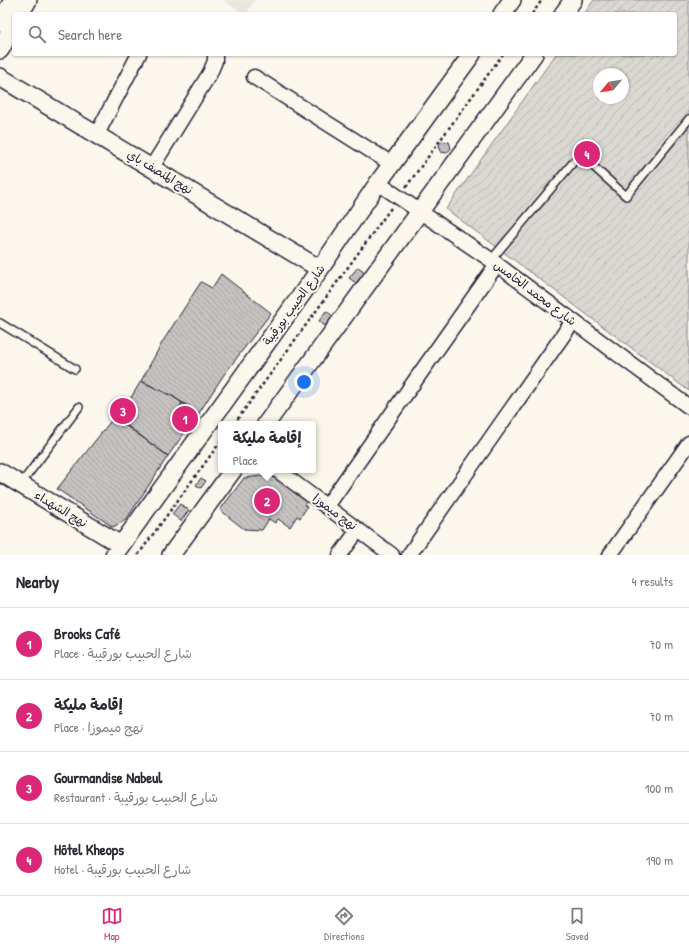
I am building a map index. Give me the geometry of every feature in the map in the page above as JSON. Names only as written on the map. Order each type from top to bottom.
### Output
[{"type":"street","points":[[0,23],[13,0]]},
{"type":"street","points":[[21,12],[28,0]]},
{"type":"street","points":[[564,12],[573,0]]},
{"type":"street","points":[[0,50],[12,29]]},
{"type":"street","points":[[97,134],[138,56]]},
{"type":"street","points":[[152,167],[210,73],[215,61],[215,56]]},
{"type":"street","name":"شارع الحبيب بورقيبة","points":[[118,550],[320,269],[378,183],[471,56]]},
{"type":"street","points":[[268,421],[533,56]]},
{"type":"street","name":"نهج المنصف باي","points":[[0,77],[320,269]]},
{"type":"street","points":[[254,77],[392,164]]},
{"type":"street","name":"شارع محمد الخامس","points":[[378,183],[494,262],[689,407]]},
{"type":"street","points":[[327,506],[494,262]]},
{"type":"street","points":[[409,555],[573,321]]},
{"type":"street","points":[[610,555],[689,443]]},
{"type":"street","name":"نهج الشهداء","points":[[0,472],[118,550]]},
{"type":"street","points":[[171,555],[231,473]]},
{"type":"street","name":"نهج ميموزا","points":[[281,473],[392,555]]},
{"type":"street","points":[[340,555],[358,530]]},
{"type":"lane","points":[[494,262],[576,158],[585,159],[626,196],[689,120]]},
{"type":"lane","points":[[0,323],[75,369]]},
{"type":"lane","points":[[20,485],[78,407]]},
{"type":"path","points":[[533,12],[542,0]]},
{"type":"path","points":[[236,421],[502,56]]},
{"type":"path","points":[[138,555],[218,445]]},
{"type":"shaded area","points":[[222,0],[255,0],[247,12],[241,12]]},
{"type":"shaded area","points":[[594,0],[689,0],[689,391],[446,209],[555,56],[677,56],[677,12],[585,12]]},
{"type":"building","points":[[442,141],[449,142],[451,148],[447,153],[441,152],[439,145]]},
{"type":"building","points":[[358,267],[365,272],[356,283],[349,278]]},
{"type":"building","points":[[221,274],[271,313],[223,376],[199,413],[172,396],[141,381],[163,341],[201,282],[212,288]]},
{"type":"building","points":[[326,311],[333,316],[325,326],[319,321]]},
{"type":"building","points":[[141,381],[172,396],[182,403],[173,425],[185,432],[168,456],[118,419]]},
{"type":"building","points":[[182,403],[199,413],[185,432],[173,425]]},
{"type":"building","points":[[114,417],[168,456],[126,520],[113,527],[57,489]]},
{"type":"building","points":[[261,476],[284,479],[310,497],[304,505],[307,507],[300,518],[297,516],[290,527],[278,519],[275,523],[269,519],[262,530],[244,529],[220,510],[244,478]]},
{"type":"building","points":[[201,478],[206,481],[201,488],[196,485]]},
{"type":"building","points":[[180,504],[189,510],[181,521],[172,514]]},
{"type":"place","name":"Hôtel Kheops","points":[[587,154]]},
{"type":"place","name":"Gourmandise Nabeul","points":[[123,411]]},
{"type":"place","name":"Brooks Café","points":[[185,419]]},
{"type":"place","name":"إقامة مليكة","points":[[267,501]]}]
